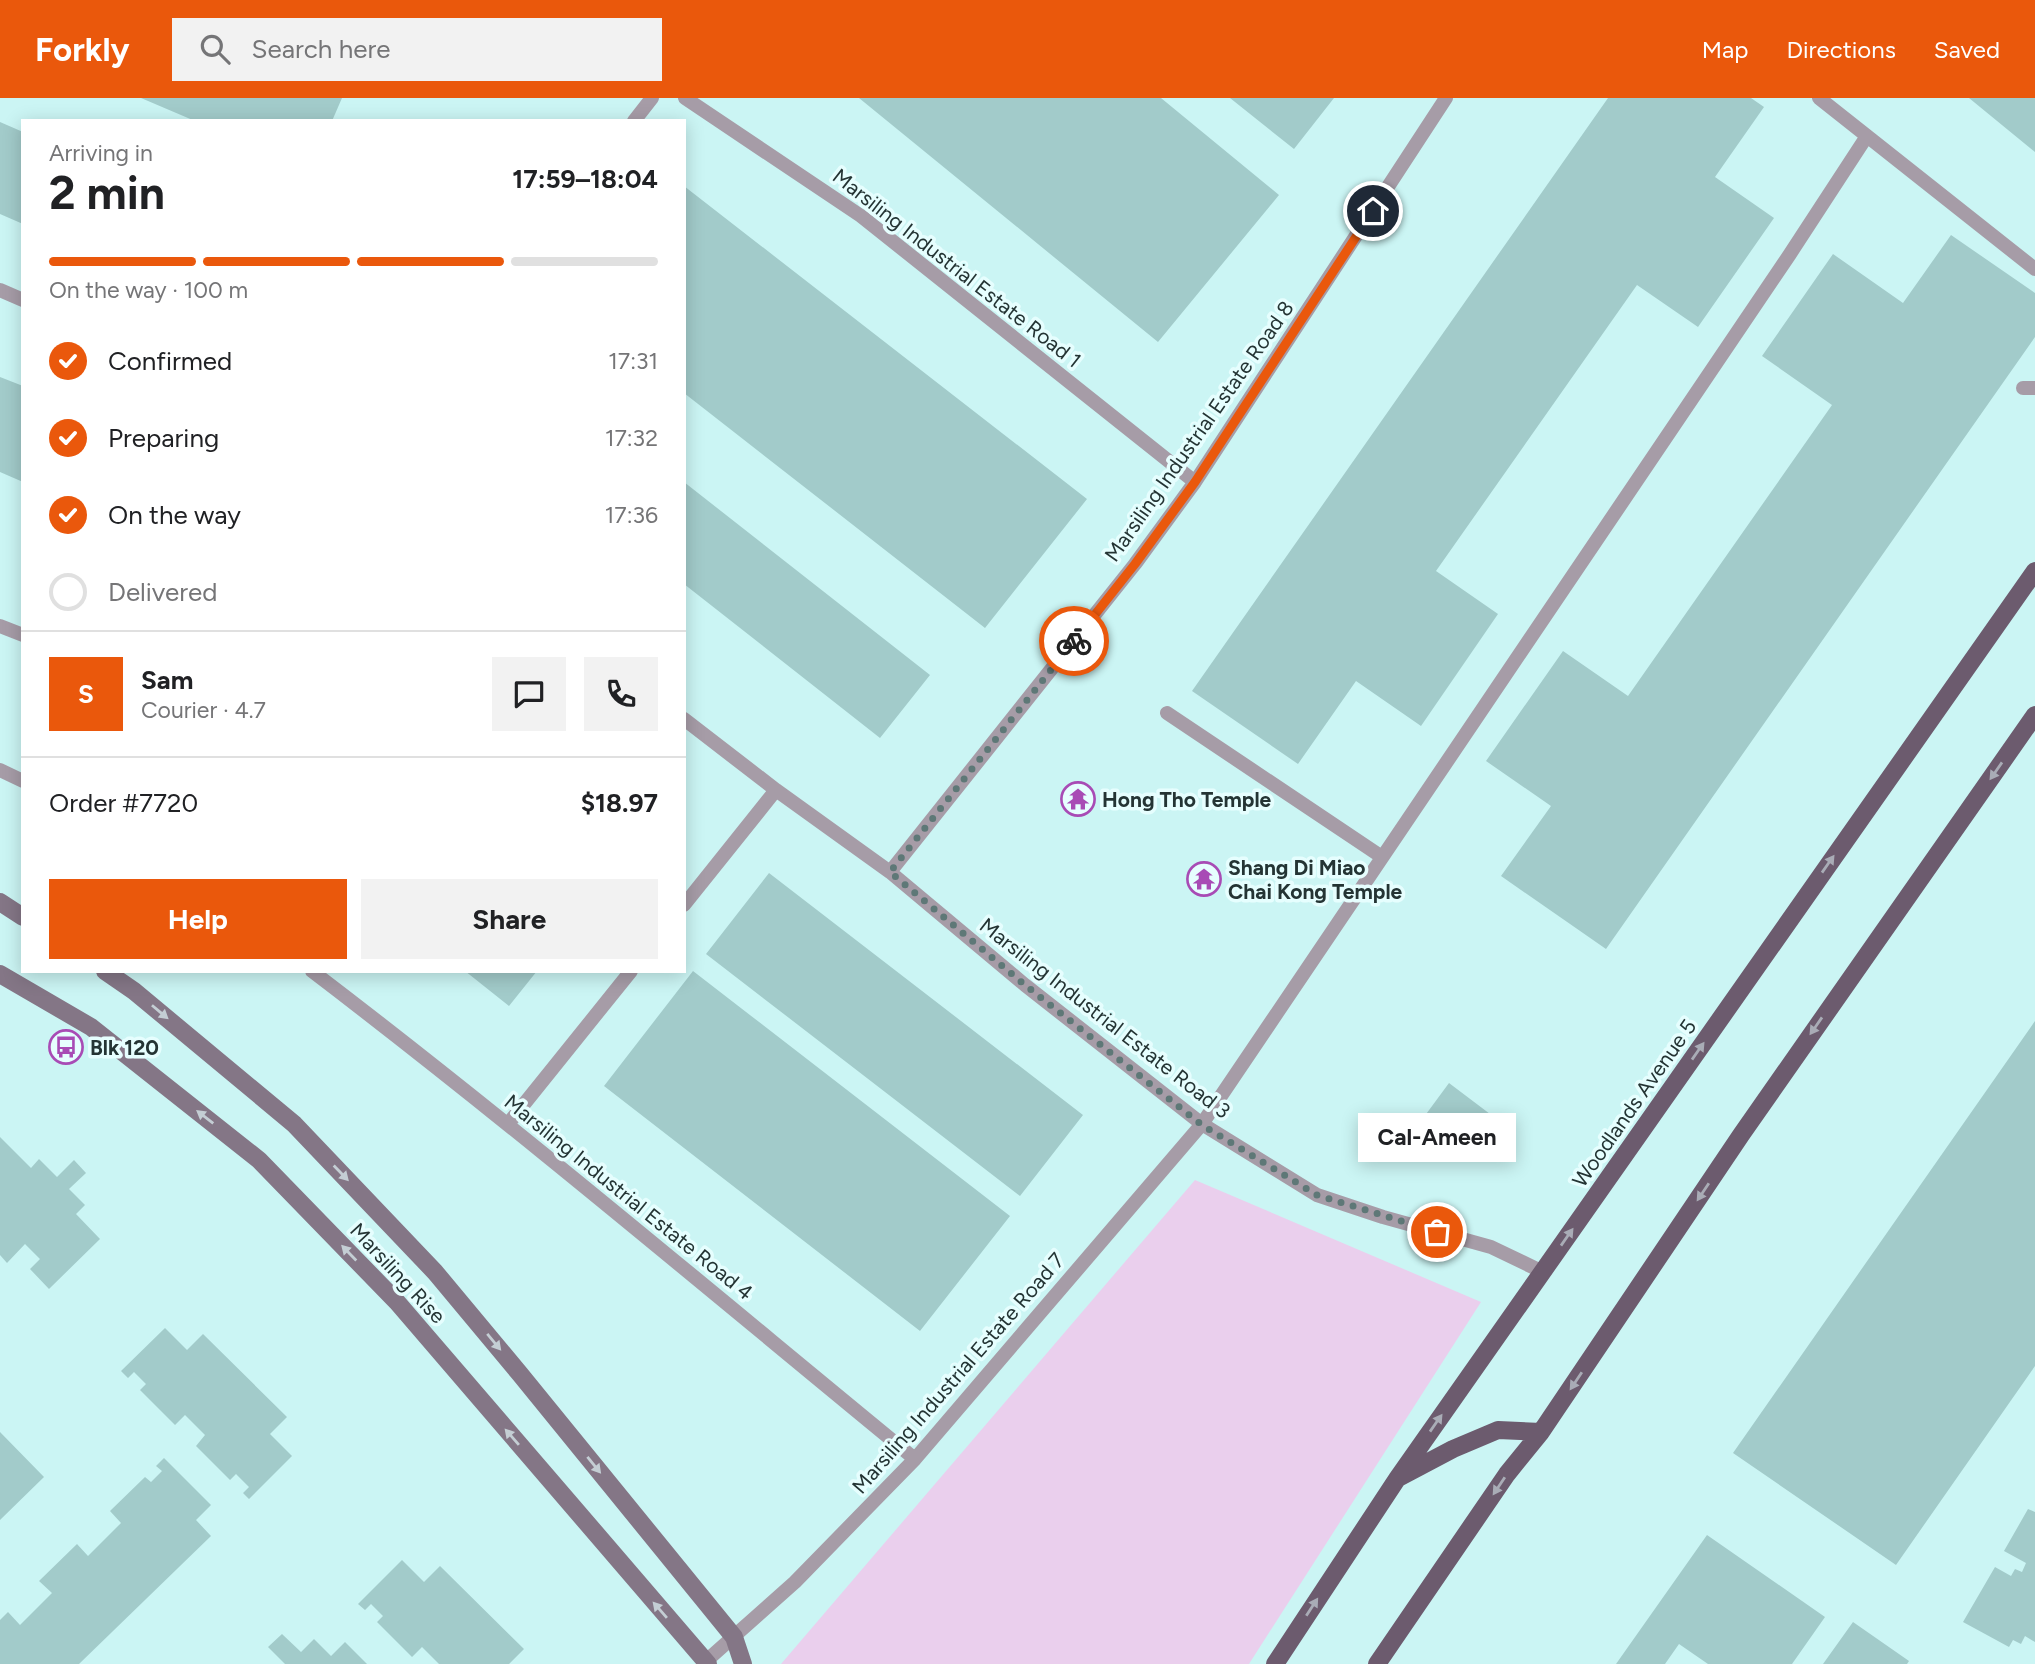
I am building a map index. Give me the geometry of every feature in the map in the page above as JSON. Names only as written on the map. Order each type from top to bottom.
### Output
[{"type":"main road","name":"Woodlands Avenue 5","points":[[1275,1664],[1397,1479],[2035,570]]},
{"type":"main road","points":[[1377,1664],[1507,1474],[1541,1432],[1748,1124],[2035,715]]},
{"type":"main road","points":[[1397,1479],[1453,1449],[1498,1430],[1541,1432]]},
{"type":"street","points":[[0,902],[21,916]]},
{"type":"street","name":"Marsiling Rise","points":[[108,973],[134,991],[294,1124],[435,1272],[734,1637],[743,1664]]},
{"type":"street","name":"Marsiling Rise","points":[[0,974],[92,1027],[258,1160],[397,1302],[706,1663]]},
{"type":"lane","points":[[636,119],[652,98]]},
{"type":"lane","name":"Marsiling Industrial Estate Road 1","points":[[685,98],[861,216],[1195,482]]},
{"type":"lane","name":"Marsiling Industrial Estate Road 8","points":[[890,872],[1135,564],[1195,482],[1446,98]]},
{"type":"lane","points":[[1819,98],[2035,269]]},
{"type":"lane","name":"Marsiling Industrial Estate Road 7","points":[[706,1663],[795,1582],[915,1459],[1202,1125],[1752,311],[1867,136]]},
{"type":"lane","points":[[0,290],[21,299]]},
{"type":"lane","points":[[0,626],[21,634]]},
{"type":"lane","points":[[1167,713],[1382,857]]},
{"type":"lane","name":"Marsiling Industrial Estate Road 3","points":[[686,721],[776,790],[890,872],[1025,985],[1202,1125],[1317,1195],[1383,1217],[1491,1247],[1543,1272]]},
{"type":"lane","points":[[0,770],[21,780]]},
{"type":"lane","points":[[686,902],[776,790]]},
{"type":"lane","name":"Marsiling Industrial Estate Road 4","points":[[315,973],[508,1125],[915,1459]]},
{"type":"lane","points":[[508,1125],[629,973]]},
{"type":"shaded area","points":[[1195,1180],[1481,1302],[1249,1664],[781,1664]]},
{"type":"building","points":[[141,98],[342,98],[333,119],[190,119]]},
{"type":"building","points":[[859,98],[1161,98],[1279,195],[1158,342]]},
{"type":"building","points":[[1230,98],[1334,98],[1294,149]]},
{"type":"building","points":[[1608,98],[1751,98],[1764,107],[1715,177],[1774,218],[1698,327],[1637,285],[1436,571],[1498,614],[1421,726],[1356,681],[1298,764],[1192,691]]},
{"type":"building","points":[[1969,98],[2035,98],[2035,152]]},
{"type":"building","points":[[0,122],[21,131],[21,223],[0,214]]},
{"type":"building","points":[[686,188],[1087,499],[985,628],[686,395]]},
{"type":"building","points":[[1951,235],[2035,293],[2035,337],[1606,949],[1501,876],[1551,806],[1486,761],[1563,651],[1628,696],[1832,405],[1762,356],[1833,254],[1903,303]]},
{"type":"building","points":[[0,377],[21,385],[21,481],[0,472]]},
{"type":"building","points":[[686,484],[930,675],[880,738],[686,586]]},
{"type":"building","points":[[769,873],[1083,1115],[1020,1196],[706,954]]},
{"type":"building","points":[[693,971],[1010,1216],[920,1331],[604,1086]]},
{"type":"building","points":[[468,973],[535,973],[509,1006]]},
{"type":"building","points":[[2035,1021],[2035,1366],[1896,1565],[1733,1453]]},
{"type":"building","points":[[1449,1083],[1490,1114],[1462,1151],[1421,1121]]},
{"type":"building","points":[[0,1137],[31,1168],[39,1159],[57,1177],[74,1160],[86,1173],[69,1189],[85,1205],[76,1214],[100,1239],[49,1289],[30,1269],[40,1259],[25,1244],[7,1263],[0,1255]]},
{"type":"building","points":[[165,1328],[187,1350],[203,1334],[287,1417],[270,1434],[292,1456],[249,1499],[243,1493],[249,1487],[236,1474],[230,1480],[196,1446],[205,1435],[185,1415],[175,1425],[140,1390],[146,1384],[134,1372],[128,1378],[121,1371]]},
{"type":"building","points":[[0,1432],[44,1477],[0,1520]]},
{"type":"building","points":[[164,1458],[211,1505],[196,1520],[211,1536],[79,1664],[0,1664],[0,1620],[8,1612],[20,1625],[52,1593],[39,1581],[77,1544],[88,1556],[121,1523],[110,1511],[145,1477],[151,1482],[162,1471],[156,1466]]},
{"type":"building","points":[[2028,1509],[2035,1512],[2035,1642],[2025,1636],[2021,1644],[2013,1640],[2009,1647],[1963,1622],[1995,1567],[2011,1576],[2015,1569],[2022,1572],[2026,1563],[2004,1551]]},
{"type":"building","points":[[1707,1535],[1825,1617],[1792,1664],[1708,1664],[1679,1644],[1665,1664],[1616,1664]]},
{"type":"building","points":[[402,1560],[424,1582],[440,1566],[524,1649],[509,1664],[439,1664],[422,1647],[412,1657],[377,1622],[383,1616],[371,1604],[365,1610],[358,1604]]},
{"type":"building","points":[[1853,1622],[1909,1661],[1907,1664],[1823,1664]]},
{"type":"building","points":[[282,1634],[301,1652],[314,1639],[331,1656],[345,1642],[367,1664],[285,1664],[268,1647]]},
{"type":"way so far","points":[[1074,641],[890,872],[1025,985],[1202,1125],[1317,1195],[1437,1232]]},
{"type":"place","name":"Hong Tho Temple","points":[[1078,799]]},
{"type":"place","name":"Shang Di Miao Chai Kong Temple","points":[[1204,879]]},
{"type":"place","name":"Blk 120","points":[[66,1047]]},
{"type":"place","name":"Cal-Ameen","points":[[1437,1232]]},
{"type":"route","points":[[1074,641],[1195,482],[1373,211]]}]
